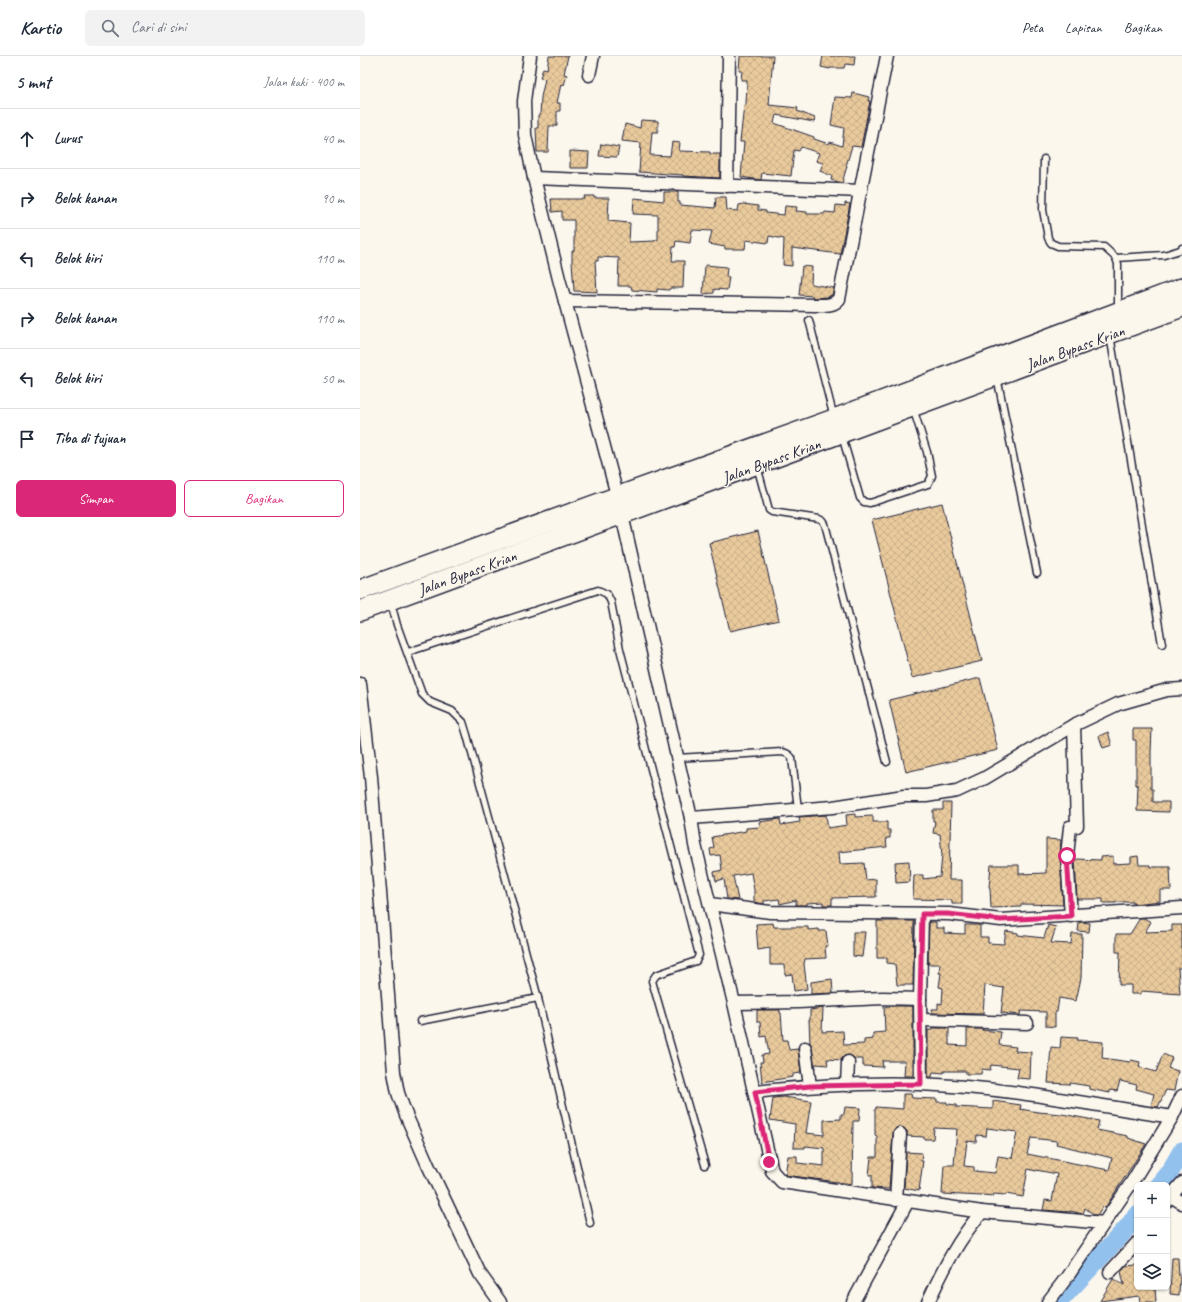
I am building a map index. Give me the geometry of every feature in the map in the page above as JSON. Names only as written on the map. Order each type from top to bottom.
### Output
[{"type":"highway","name":"Jalan Bypass Krian","points":[[360,611],[757,465],[838,426],[1118,311],[1182,288]]},
{"type":"highway","name":"Jalan Bypass Krian","points":[[360,590],[618,496],[838,426],[913,407],[1182,307]]},
{"type":"street","points":[[530,56],[524,101],[525,135],[534,178],[565,301],[618,496],[676,758],[691,818],[695,846],[734,1003],[772,1171],[782,1182],[896,1200],[982,1212],[1104,1223]]},
{"type":"street","points":[[589,75],[593,56]]},
{"type":"street","points":[[727,186],[729,56]]},
{"type":"street","points":[[565,301],[830,305],[836,302],[839,299],[887,56]]},
{"type":"street","points":[[534,178],[861,191]]},
{"type":"street","points":[[360,684],[371,777],[394,1072],[398,1093],[428,1164],[480,1274],[500,1302]]},
{"type":"street","points":[[691,818],[833,807],[904,796],[926,796],[957,791],[985,778],[1074,726],[1118,704],[1167,690],[1182,689]]},
{"type":"street","points":[[1071,916],[1067,856],[1070,827],[1077,826],[1074,726]]},
{"type":"street","points":[[710,904],[770,912],[948,914],[1001,920],[1182,908]]},
{"type":"street","points":[[921,1084],[920,999],[922,914]]},
{"type":"street","points":[[734,1003],[883,998],[920,999]]},
{"type":"street","points":[[921,1020],[1028,1023]]},
{"type":"street","points":[[805,1048],[810,1086]]},
{"type":"street","points":[[847,1085],[848,1062]]},
{"type":"street","points":[[755,1092],[810,1086],[921,1084],[989,1089],[1172,1117]]},
{"type":"street","points":[[1048,1302],[1132,1182],[1172,1117],[1182,1096]]},
{"type":"street","points":[[896,1200],[900,1134]]},
{"type":"street","points":[[1170,1197],[1182,1183]]},
{"type":"street","points":[[1170,1198],[1182,1203]]},
{"type":"street","points":[[853,1302],[908,1201]]},
{"type":"street","points":[[928,1302],[959,1240],[982,1212]]},
{"type":"street","points":[[1110,1272],[1134,1246]]},
{"type":"lane","points":[[1044,159],[1043,210],[1048,238],[1051,243],[1058,246],[1104,247],[1116,258],[1118,264],[1118,311]]},
{"type":"lane","points":[[1116,258],[1164,255],[1182,248]]},
{"type":"lane","points":[[809,320],[838,426],[860,498],[864,502],[870,503],[928,484],[932,476],[930,464],[913,407]]},
{"type":"lane","points":[[1110,334],[1162,644]]},
{"type":"lane","points":[[996,376],[1037,573]]},
{"type":"lane","points":[[757,465],[769,510],[772,512],[819,519],[825,524],[887,762]]},
{"type":"lane","points":[[408,652],[598,590],[607,594],[611,602],[620,649],[699,954],[696,961],[656,975],[652,981],[705,1165]]},
{"type":"lane","points":[[390,600],[422,694],[430,702],[452,710],[463,722],[538,998],[590,1223]]},
{"type":"lane","points":[[676,758],[782,752],[789,754],[792,758],[798,809]]},
{"type":"lane","points":[[420,1021],[538,998]]},
{"type":"building","points":[[549,56],[568,56],[564,74],[567,75],[564,85],[561,84],[557,103],[560,103],[560,111],[557,111],[557,126],[549,126],[548,152],[537,152],[536,128],[538,128],[538,115],[540,115],[541,97],[545,79],[540,78],[543,68],[547,69]]},
{"type":"building","points":[[740,56],[773,56],[769,105],[798,108],[797,111],[815,118],[814,122],[776,115],[774,123],[829,144],[830,142],[842,146],[844,128],[831,125],[835,97],[852,98],[853,93],[869,97],[868,101],[870,101],[861,147],[852,146],[842,183],[831,180],[832,176],[820,171],[823,163],[816,161],[819,153],[801,147],[799,151],[794,150],[791,176],[762,173],[761,180],[741,177],[744,142],[740,142],[744,105],[746,105],[747,80],[741,80],[742,71],[739,71]]},
{"type":"building","points":[[823,56],[855,56],[854,65],[845,64],[844,68],[830,69],[821,67]]},
{"type":"building","points":[[641,120],[658,121],[658,132],[652,132],[650,155],[670,156],[672,142],[680,143],[679,151],[710,152],[710,154],[720,154],[720,178],[639,172],[641,143],[622,141],[625,124],[640,128]]},
{"type":"building","points":[[601,144],[619,147],[617,157],[599,156]]},
{"type":"building","points":[[570,151],[589,152],[588,168],[570,168]]},
{"type":"building","points":[[664,192],[678,192],[678,202],[680,202],[680,205],[715,208],[716,197],[726,197],[727,210],[738,211],[739,205],[743,204],[758,206],[758,210],[766,211],[766,213],[784,215],[785,206],[797,207],[796,211],[807,212],[807,214],[824,214],[825,212],[835,213],[836,205],[845,206],[845,203],[850,204],[840,254],[792,248],[792,266],[783,265],[784,239],[769,236],[768,243],[746,240],[745,249],[725,249],[725,247],[709,244],[712,231],[692,230],[690,243],[676,241],[675,247],[673,247],[672,261],[684,261],[683,288],[670,288],[669,290],[657,289],[657,292],[632,290],[631,286],[618,286],[619,258],[598,257],[598,261],[595,261],[597,292],[574,291],[572,251],[574,251],[574,220],[562,220],[562,211],[552,212],[551,199],[585,199],[584,196],[609,198],[608,221],[630,223],[629,242],[655,241],[658,240],[658,215],[633,214],[634,198],[664,201]]},
{"type":"building","points":[[705,265],[727,267],[726,277],[729,277],[727,290],[714,289],[714,293],[703,294]]},
{"type":"building","points":[[802,266],[812,267],[811,284],[834,288],[832,295],[816,298],[812,297],[813,296],[799,295]]},
{"type":"building","points":[[942,503],[982,661],[912,678],[872,520]]},
{"type":"building","points":[[758,531],[779,620],[730,631],[709,543]]},
{"type":"building","points":[[980,678],[998,750],[906,772],[889,700]]},
{"type":"building","points":[[1133,729],[1152,729],[1151,789],[1153,789],[1153,802],[1169,802],[1169,812],[1137,811],[1138,785],[1136,785],[1136,740],[1133,740]]},
{"type":"building","points":[[1108,732],[1112,745],[1103,748],[1099,736]]},
{"type":"building","points":[[943,803],[951,803],[949,880],[962,880],[962,904],[952,904],[952,900],[913,899],[914,875],[923,875],[923,879],[940,877],[942,855],[940,834],[933,833],[935,821],[933,821],[933,810],[943,810]]},
{"type":"building","points":[[855,814],[855,817],[873,816],[873,822],[887,822],[887,830],[890,830],[890,838],[886,838],[887,847],[839,852],[840,864],[864,863],[866,880],[876,879],[876,897],[832,898],[832,905],[823,905],[823,902],[807,903],[807,905],[796,905],[796,900],[780,904],[779,899],[764,901],[764,904],[754,902],[754,890],[751,873],[733,876],[738,900],[727,899],[724,879],[716,881],[714,872],[722,870],[720,855],[711,856],[710,849],[714,848],[712,837],[746,831],[746,828],[760,827],[759,822],[780,819],[781,825],[800,822],[799,817],[826,815],[828,828],[847,825],[846,815]]},
{"type":"building","points":[[1046,839],[1061,840],[1060,856],[1063,905],[1021,904],[1021,907],[991,908],[989,887],[991,865],[1019,865],[1019,874],[1046,873]]},
{"type":"building","points":[[1113,856],[1113,864],[1131,863],[1131,857],[1138,856],[1139,865],[1150,865],[1150,867],[1170,867],[1171,890],[1160,890],[1160,901],[1133,904],[1133,902],[1103,903],[1103,899],[1077,899],[1075,859],[1101,860],[1101,857]]},
{"type":"building","points":[[909,861],[910,882],[896,883],[895,862]]},
{"type":"building","points":[[1140,918],[1144,918],[1151,922],[1145,932],[1172,931],[1172,925],[1182,925],[1182,968],[1178,968],[1180,994],[1141,991],[1141,994],[1131,994],[1131,985],[1119,985],[1120,952],[1116,952],[1116,934],[1130,934]]},
{"type":"building","points":[[877,921],[914,921],[913,985],[897,985],[895,964],[887,963],[887,958],[877,958]]},
{"type":"building","points":[[929,922],[936,922],[936,928],[944,928],[944,933],[965,934],[965,925],[980,925],[980,937],[988,937],[988,943],[1004,944],[1006,931],[1018,933],[1018,935],[1044,938],[1048,925],[1056,927],[1051,943],[1071,944],[1072,934],[1082,934],[1081,978],[1076,1001],[1059,998],[1057,1012],[1055,1012],[1055,1027],[1046,1026],[1046,1012],[1021,1011],[1020,1015],[1001,1013],[1004,988],[985,985],[983,1014],[932,1013],[932,1009],[938,1009],[938,1003],[942,1004],[943,988],[939,987],[941,973],[939,973],[940,964],[928,964]]},
{"type":"building","points":[[1079,922],[1090,923],[1089,932],[1078,931]]},
{"type":"building","points":[[773,923],[774,927],[808,927],[808,930],[819,929],[819,931],[826,931],[828,946],[825,946],[826,958],[805,959],[804,964],[807,989],[794,991],[792,974],[785,975],[784,965],[770,965],[770,948],[758,950],[756,924]]},
{"type":"building","points":[[853,932],[865,932],[862,957],[853,956]]},
{"type":"building","points":[[832,979],[833,993],[811,994],[811,982]]},
{"type":"building","points":[[913,1006],[913,1076],[904,1076],[905,1061],[882,1061],[883,1067],[863,1066],[863,1059],[855,1059],[849,1055],[844,1056],[841,1060],[827,1059],[828,1065],[816,1064],[815,1068],[810,1043],[810,1010],[823,1008],[822,1032],[843,1031],[844,1045],[864,1044],[864,1040],[873,1039],[873,1033],[885,1032],[884,1007]]},
{"type":"building","points":[[757,1010],[780,1010],[783,1040],[787,1040],[789,1050],[798,1049],[801,1073],[793,1074],[793,1077],[762,1082],[760,1062],[763,1062],[762,1055],[769,1054],[766,1036],[761,1037],[760,1022],[757,1022]]},
{"type":"building","points":[[932,1028],[949,1028],[949,1045],[967,1046],[967,1029],[983,1029],[982,1030],[1001,1032],[999,1045],[1016,1047],[1015,1051],[1031,1052],[1030,1079],[1017,1078],[1019,1068],[991,1065],[990,1070],[982,1069],[981,1074],[966,1074],[966,1071],[944,1071],[944,1073],[933,1072],[932,1077],[928,1077],[928,1030],[932,1030]]},
{"type":"building","points":[[1061,1037],[1103,1042],[1102,1058],[1140,1062],[1139,1067],[1156,1072],[1163,1054],[1172,1058],[1168,1068],[1178,1071],[1174,1091],[1166,1090],[1158,1107],[1151,1106],[1154,1094],[1136,1089],[1137,1085],[1120,1081],[1117,1091],[1110,1090],[1110,1093],[1089,1089],[1089,1086],[1070,1083],[1048,1083],[1051,1047],[1060,1048]]},
{"type":"building","points":[[903,1094],[911,1094],[912,1098],[937,1099],[937,1102],[947,1102],[947,1104],[957,1105],[956,1107],[993,1109],[993,1101],[1021,1105],[1020,1109],[1062,1114],[1099,1121],[1097,1130],[1128,1136],[1128,1138],[1146,1144],[1105,1208],[1103,1206],[1097,1215],[1094,1215],[1085,1208],[1083,1214],[1070,1211],[1043,1210],[1045,1200],[1052,1201],[1057,1174],[1036,1170],[1028,1169],[1023,1197],[1006,1194],[982,1196],[942,1194],[944,1165],[954,1165],[957,1129],[934,1128],[933,1139],[924,1139],[924,1137],[907,1136],[907,1131],[904,1128],[896,1128],[893,1134],[889,1189],[872,1188],[872,1175],[869,1175],[871,1157],[877,1157],[875,1109],[876,1107],[903,1109]],"holes":[[[987,1128],[1017,1132],[1012,1158],[998,1156],[995,1173],[974,1171],[974,1167],[964,1166],[967,1141],[976,1142],[977,1135],[986,1136]],[[1031,1138],[1057,1141],[1056,1144],[1112,1158],[1109,1170],[1027,1154]]]},
{"type":"building","points":[[784,1097],[811,1101],[806,1133],[824,1135],[824,1120],[841,1119],[841,1114],[844,1114],[845,1107],[860,1108],[859,1121],[853,1121],[852,1184],[785,1175],[788,1156],[797,1156],[797,1163],[824,1166],[824,1148],[805,1146],[805,1148],[794,1148],[795,1124],[770,1120],[773,1098]]},
{"type":"building","points":[[906,1152],[922,1153],[921,1161],[923,1161],[919,1191],[904,1188]]},
{"type":"building","points":[[1172,1258],[1178,1258],[1180,1276],[1179,1295],[1170,1294]]},
{"type":"building","points":[[1134,1265],[1134,1290],[1155,1290],[1156,1302],[1140,1302],[1139,1296],[1100,1301],[1113,1279],[1124,1285],[1121,1271],[1125,1266]]},
{"type":"waterway","points":[[1161,1182],[1171,1170],[1182,1151]]},
{"type":"waterway","points":[[1058,1302],[1135,1218]]},
{"type":"route","points":[[769,1162],[755,1092],[810,1086],[902,1083],[921,1084],[920,999],[922,914],[948,914],[1001,920],[1071,916],[1067,856]]}]
